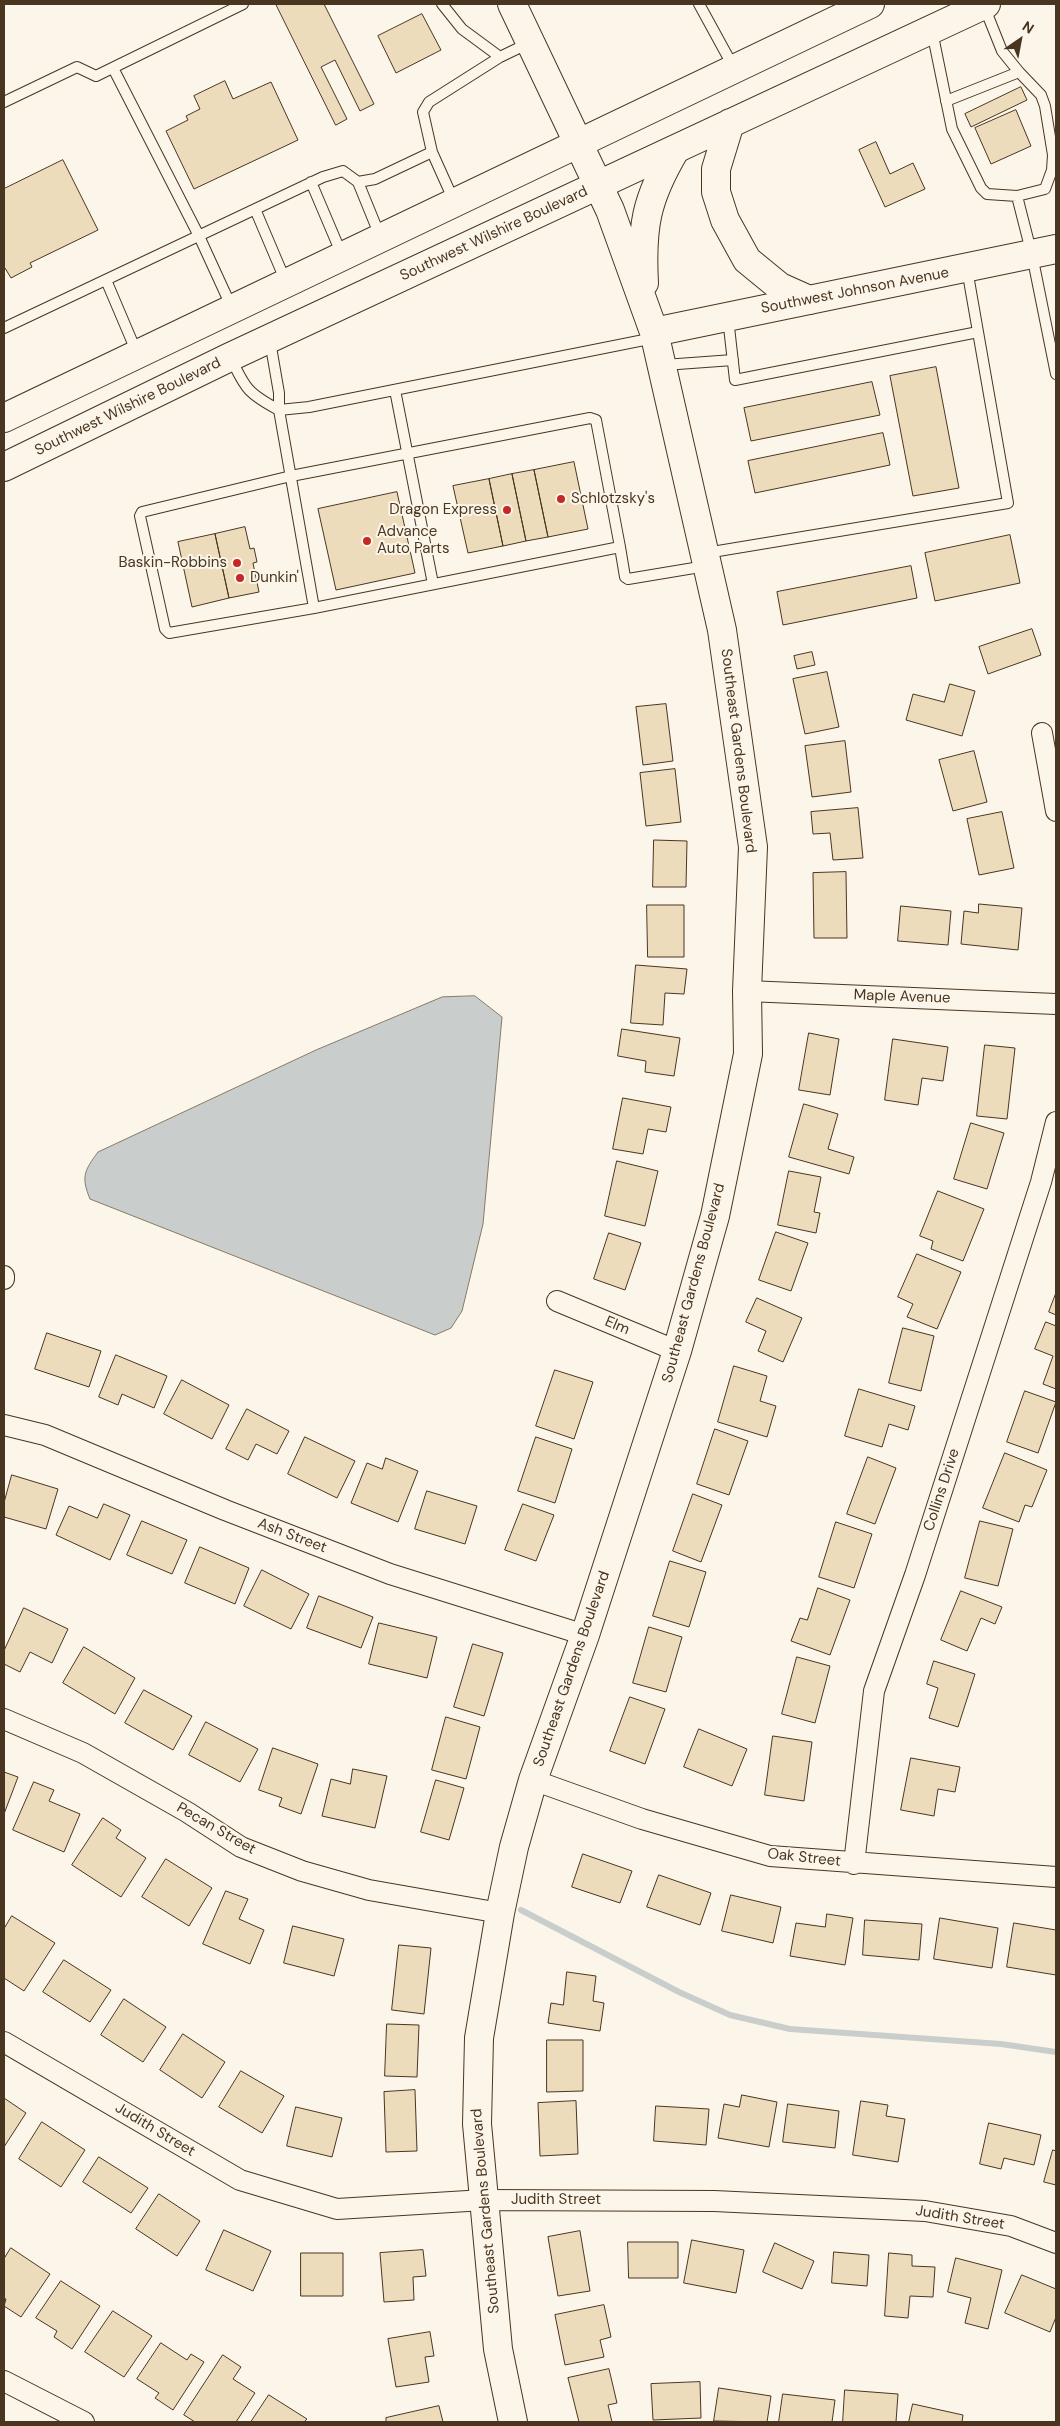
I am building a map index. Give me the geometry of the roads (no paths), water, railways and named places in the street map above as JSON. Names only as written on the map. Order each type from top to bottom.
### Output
[{"type":"street","name":"Southeast Gardens Boulevard","points":[[512,4],[610,210],[651,327],[722,630],[753,847],[747,990],[748,1054],[715,1216],[677,1351],[585,1634],[533,1780],[514,1847],[500,1913],[479,2038],[477,2124],[498,2349],[513,2422]]},
{"type":"street","points":[[4,418],[380,236],[870,4]]},
{"type":"street","name":"Southwest Wilshire Boulevard","points":[[4,468],[230,358],[984,4]]},
{"type":"street","points":[[730,123],[716,169],[716,192],[725,220],[747,260],[780,287],[809,300]]},
{"type":"street","points":[[651,327],[643,256],[646,218],[655,185],[675,150]]},
{"type":"street","name":"Southwest Johnson Avenue","points":[[651,327],[728,317],[1044,252]]},
{"type":"street","points":[[1042,733],[1056,811]]},
{"type":"street","name":"Maple Avenue","points":[[747,990],[1056,1004]]},
{"type":"street","name":"Collins Drive","points":[[854,1864],[874,1691],[915,1574],[1041,1182],[1056,1122]]},
{"type":"street","name":"Elm","points":[[557,1301],[677,1351]]},
{"type":"street","name":"Ash Street","points":[[4,1425],[45,1435],[216,1506],[390,1574],[585,1634]]},
{"type":"street","name":"Pecan Street","points":[[4,1719],[83,1753],[187,1812],[240,1847],[302,1871],[369,1890],[500,1913]]},
{"type":"street","name":"Oak Street","points":[[533,1780],[642,1819],[770,1856],[854,1864],[1056,1877]]},
{"type":"street","name":"Judith Street","points":[[4,2042],[240,2180],[337,2209],[484,2200],[714,2201],[925,2211],[1011,2226],[1056,2243]]},
{"type":"street","points":[[4,2381],[84,2422]]},
{"type":"lane","points":[[4,102],[77,67],[96,76],[243,4]]},
{"type":"lane","points":[[442,4],[462,29],[500,57]]},
{"type":"lane","points":[[931,29],[952,129],[981,188],[987,194],[1017,196],[1045,189],[1052,170],[1053,155],[1042,95],[1019,72],[1002,51],[984,4]]},
{"type":"lane","points":[[704,5],[734,68]]},
{"type":"lane","points":[[454,201],[432,152],[423,112],[429,102],[500,57],[530,42]]},
{"type":"lane","points":[[113,68],[199,236],[232,308]]},
{"type":"lane","points":[[946,101],[1019,72]]},
{"type":"lane","points":[[358,182],[376,179],[432,152]]},
{"type":"lane","points":[[4,328],[311,182],[343,171],[358,182],[380,236]]},
{"type":"lane","points":[[311,182],[342,255]]},
{"type":"lane","points":[[1017,196],[1044,252],[1056,374]]},
{"type":"lane","points":[[255,209],[286,282]]},
{"type":"lane","points":[[620,547],[314,608],[169,632],[165,629],[140,516],[146,509],[291,476],[593,418],[596,420],[620,547],[625,576],[628,579],[705,560],[1008,503],[967,269]]},
{"type":"lane","points":[[106,280],[138,353]]},
{"type":"lane","points":[[728,317],[735,380],[978,332]]},
{"type":"lane","points":[[230,358],[243,384],[260,399],[279,410],[309,407],[395,390],[651,327]]},
{"type":"lane","points":[[270,340],[279,393],[279,410],[314,608]]},
{"type":"lane","points":[[660,366],[733,360]]},
{"type":"lane","points":[[395,390],[433,584]]},
{"type":"waterway","points":[[521,1910],[679,1992],[730,2015],[790,2029],[1001,2044],[1056,2052]]},
{"type":"place","name":"Schlotzsky's","points":[[561,499]]},
{"type":"place","name":"Dragon Express","points":[[507,510]]},
{"type":"place","name":"Advance Auto Parts","points":[[367,541]]},
{"type":"place","name":"Baskin-Robbins","points":[[237,563]]},
{"type":"place","name":"Dunkin'","points":[[240,578]]}]
